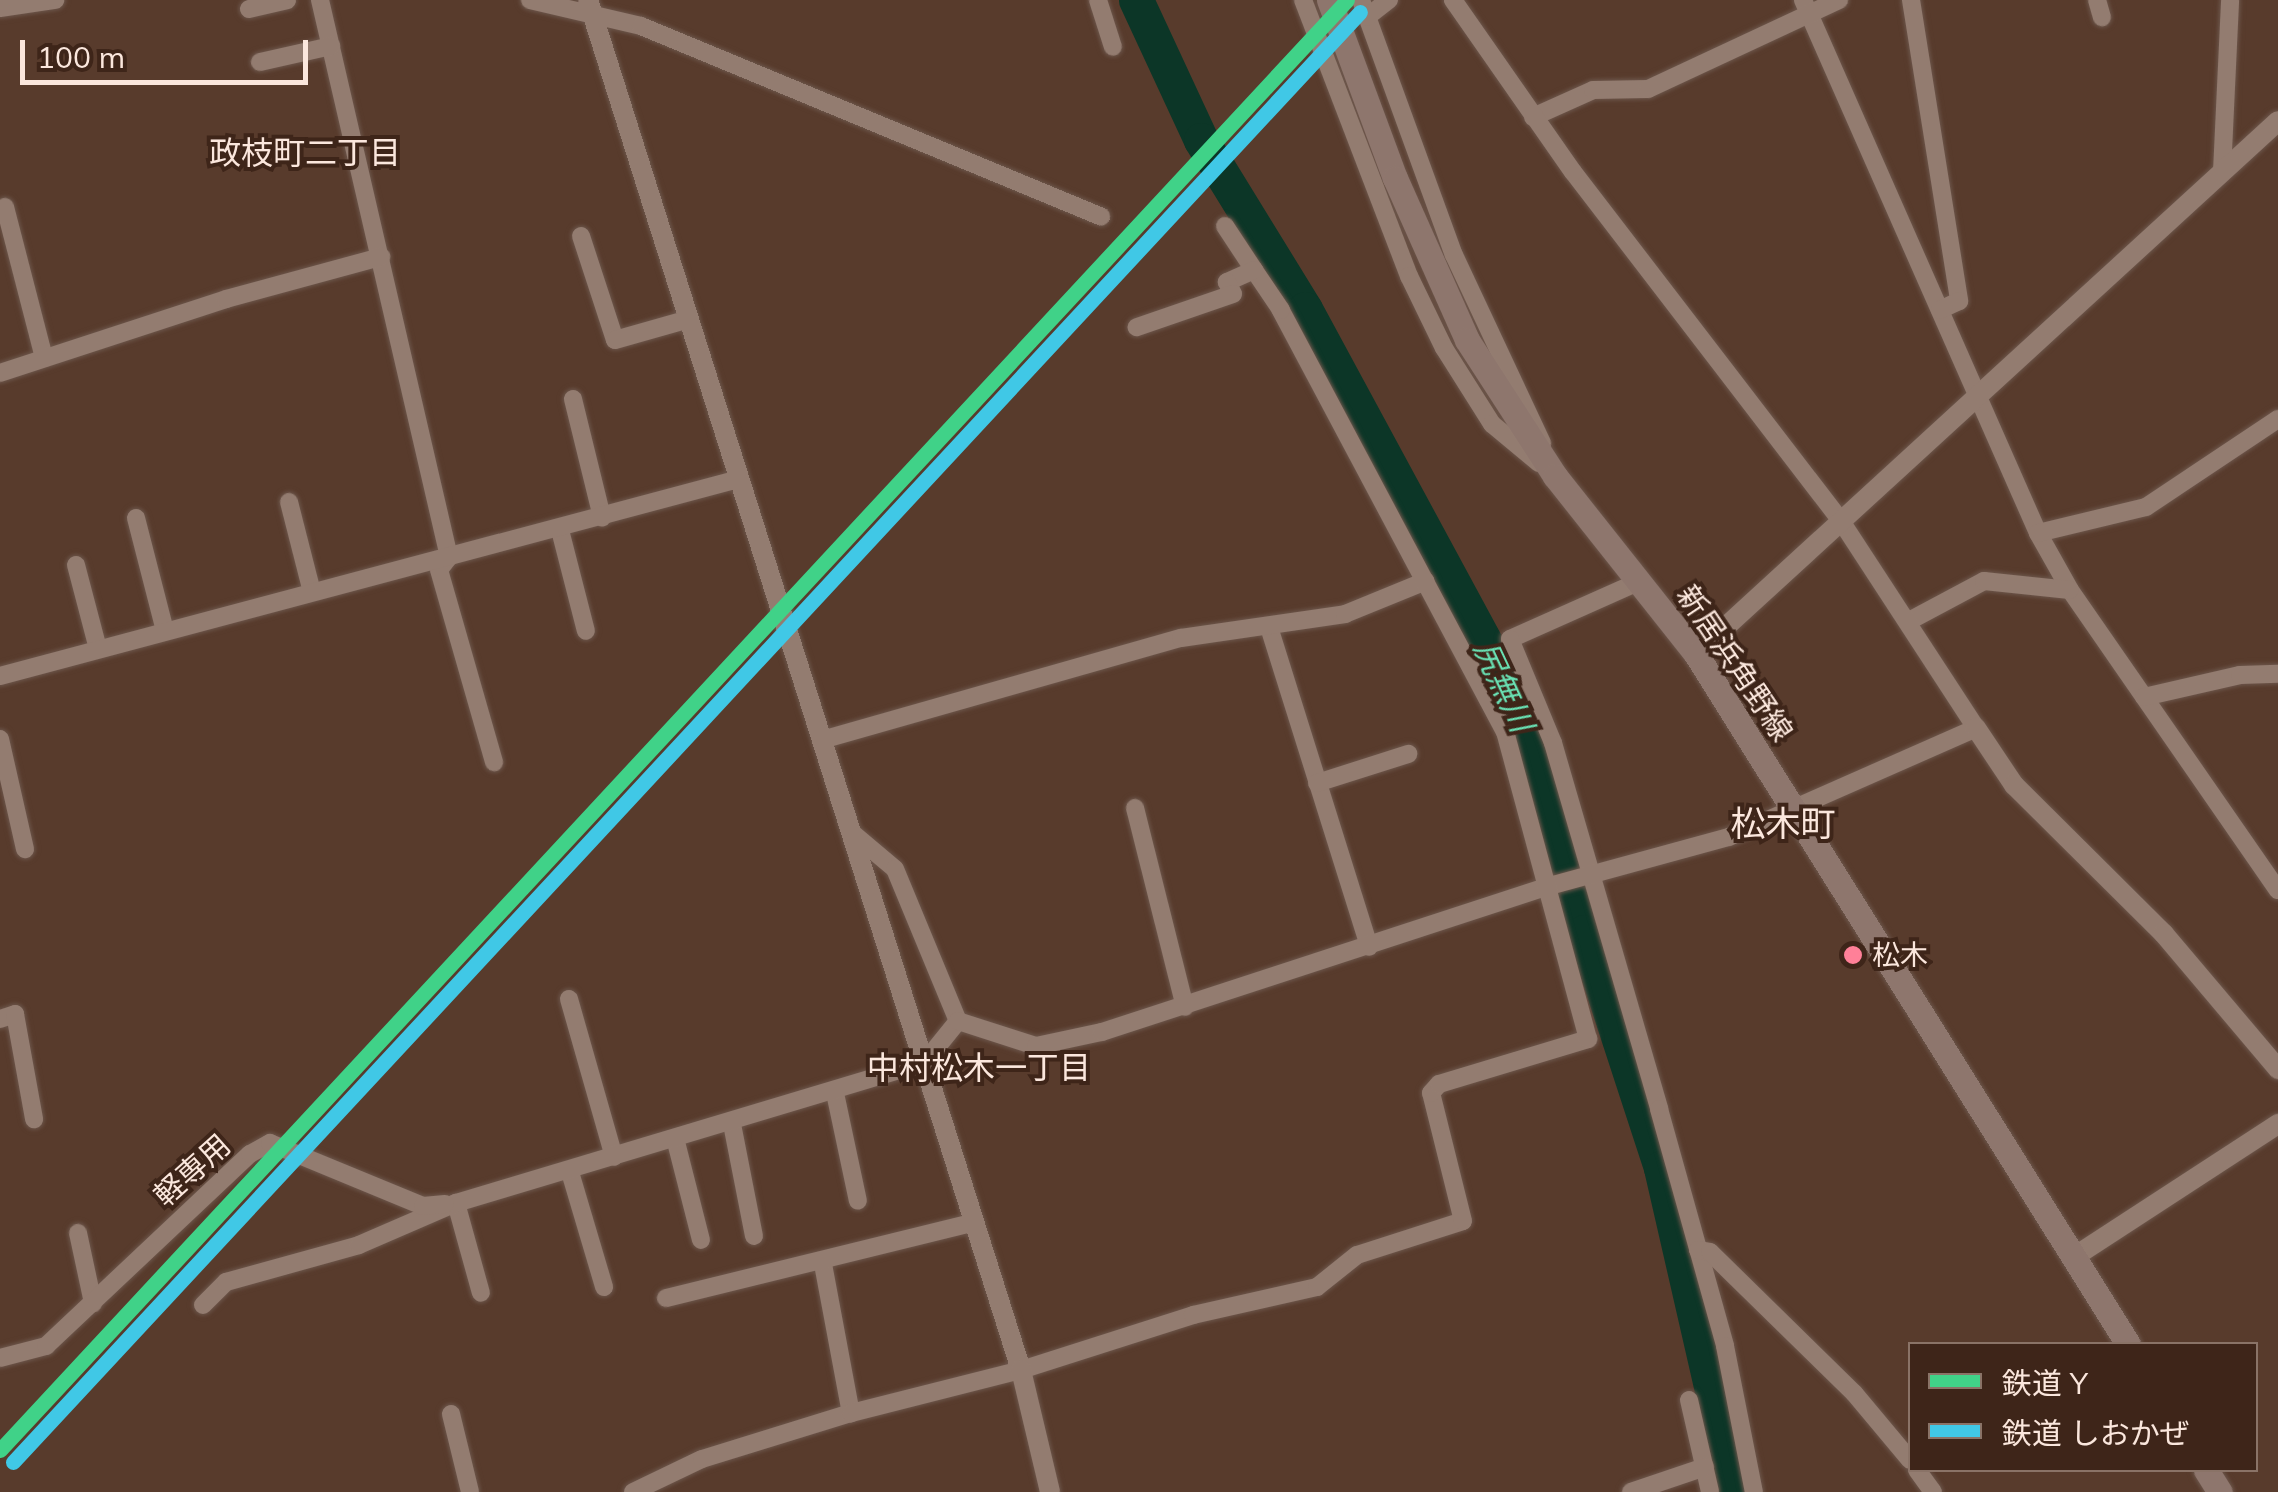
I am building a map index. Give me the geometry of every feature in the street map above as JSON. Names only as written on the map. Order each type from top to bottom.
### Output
[{"type":"main road","name":"新居浜角野線","points":[[1329,0],[1394,178],[1467,340],[1555,476],[1696,654],[2127,1342]]},
{"type":"street","points":[[0,8],[55,0]]},
{"type":"street","points":[[250,8],[287,0]]},
{"type":"street","points":[[320,0],[449,557]]},
{"type":"street","points":[[530,0],[590,5],[1101,217]]},
{"type":"street","points":[[1098,0],[1113,47]]},
{"type":"street","points":[[1303,0],[1388,226],[1444,348],[1492,424],[1555,476]]},
{"type":"street","points":[[1388,0],[1364,8],[1454,254],[1505,352],[1555,476]]},
{"type":"street","points":[[1452,0],[1534,117],[1841,521],[2014,784],[2164,934],[2278,1069]]},
{"type":"street","points":[[1534,117],[1593,90],[1648,90],[1807,6],[1839,0]]},
{"type":"street","points":[[1911,0],[1959,302],[1940,310]]},
{"type":"street","points":[[2222,172],[2230,0]]},
{"type":"street","points":[[590,5],[1020,1370],[1050,1492]]},
{"type":"street","points":[[1807,6],[2038,533],[2070,590],[2278,890]]},
{"type":"street","points":[[260,62],[331,46]]},
{"type":"street","points":[[1696,654],[2278,121]]},
{"type":"street","points":[[5,207],[44,358]]},
{"type":"street","points":[[633,1492],[702,1459],[851,1413],[1020,1370],[1193,1315],[1317,1287],[1358,1255],[1462,1221],[1431,1093],[1439,1084],[1588,1038],[1550,886],[1505,732],[1254,270],[1225,226]]},
{"type":"street","points":[[581,236],[616,340],[689,319]]},
{"type":"street","points":[[0,373],[381,258]]},
{"type":"street","points":[[1138,326],[1233,294],[1228,282],[1254,270]]},
{"type":"street","points":[[573,399],[602,517]]},
{"type":"street","points":[[2038,533],[2146,507],[2180,488],[2232,444],[2278,419]]},
{"type":"street","points":[[0,676],[560,530],[739,479]]},
{"type":"street","points":[[289,502],[312,592]]},
{"type":"street","points":[[136,518],[165,631]]},
{"type":"street","points":[[560,530],[586,631]]},
{"type":"street","points":[[449,557],[439,570],[494,762]]},
{"type":"street","points":[[76,565],[98,649]]},
{"type":"street","points":[[822,740],[1181,638],[1345,614],[1426,581]]},
{"type":"street","points":[[1908,621],[1984,581],[2070,590]]},
{"type":"street","points":[[1638,582],[1510,639],[1539,698],[1584,876],[1698,1250],[1754,1492]]},
{"type":"street","points":[[1270,627],[1369,948]]},
{"type":"street","points":[[2144,697],[2240,675],[2278,674]]},
{"type":"street","points":[[851,832],[895,869],[958,1021],[1036,1046],[1185,1007],[1550,886],[1795,813],[1976,728]]},
{"type":"street","points":[[0,739],[25,849]]},
{"type":"street","points":[[1317,783],[1408,754]]},
{"type":"street","points":[[1135,808],[1185,1007]]},
{"type":"street","points":[[569,1000],[614,1157]]},
{"type":"street","points":[[0,1019],[15,1014],[34,1119]]},
{"type":"street","points":[[203,1305],[226,1282],[359,1246],[456,1204],[676,1142],[924,1064],[958,1021]]},
{"type":"street","points":[[836,1093],[858,1200]]},
{"type":"street","points":[[732,1124],[754,1236]]},
{"type":"street","points":[[2074,1257],[2278,1124]]},
{"type":"street","points":[[676,1142],[701,1240]]},
{"type":"street","name":"軽専用","points":[[0,1358],[46,1346],[250,1154],[270,1143],[422,1206],[456,1204]]},
{"type":"street","points":[[570,1172],[604,1287]]},
{"type":"street","points":[[456,1204],[481,1292]]},
{"type":"street","points":[[666,1298],[823,1264],[972,1223]]},
{"type":"street","points":[[78,1233],[93,1303]]},
{"type":"street","points":[[1698,1250],[1710,1252],[1840,1379],[1908,1458]]},
{"type":"street","points":[[823,1264],[851,1413]]},
{"type":"street","points":[[1688,1400],[1710,1492]]},
{"type":"street","points":[[451,1414],[470,1492]]},
{"type":"street","points":[[1630,1492],[1705,1467]]},
{"type":"waterway","name":"尻無川","points":[[1136,0],[1201,140],[1305,309],[1522,710],[1584,932],[1661,1168],[1735,1492]]},
{"type":"rail line","name":"Y","points":[[0,1450],[1347,0]]},
{"type":"rail line","name":"しおかぜ","points":[[13,1462],[1360,12]]},
{"type":"place","name":"松木","points":[[1853,955]]},
{"type":"district","name":"政枝町二丁目","points":[[305,152]]},
{"type":"district","name":"松木町","points":[[1783,823]]},
{"type":"district","name":"中村松木一丁目","points":[[979,1067]]}]
